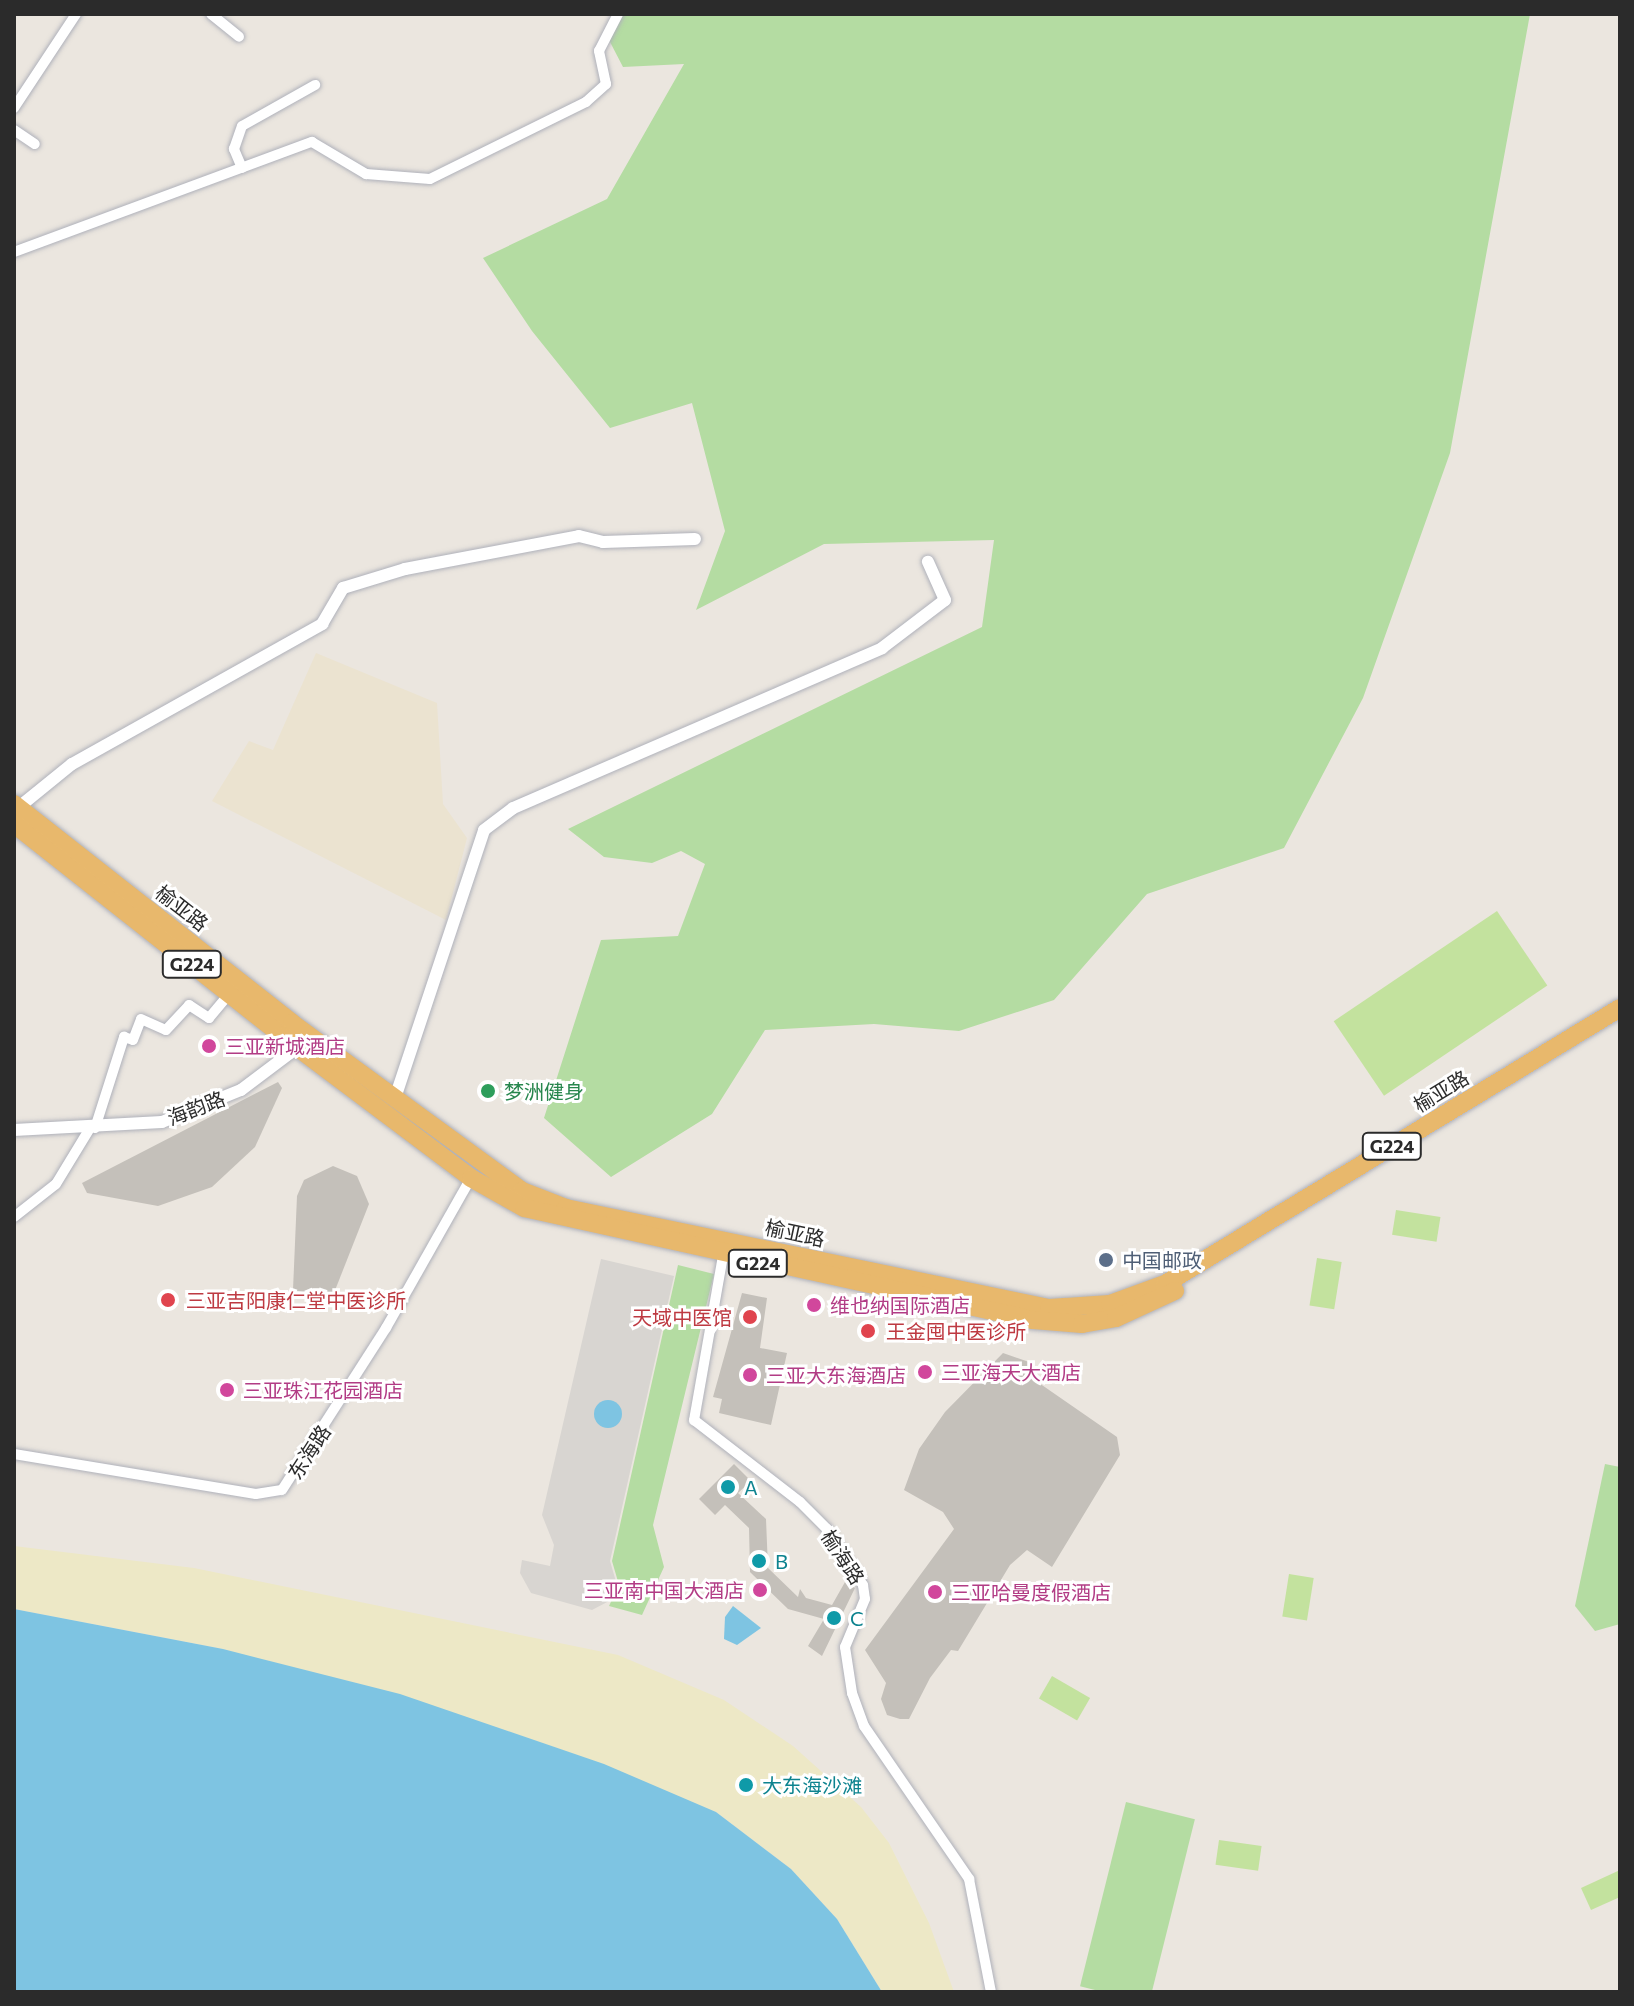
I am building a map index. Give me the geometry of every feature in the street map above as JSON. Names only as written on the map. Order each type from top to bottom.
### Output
[{"type":"highway","name":"榆亚路","points":[[16,812],[229,994],[395,1098],[522,1191],[566,1208],[724,1248],[1033,1320],[1082,1324],[1116,1318],[1146,1308],[1620,1022]]},
{"type":"highway","name":"榆亚路","points":[[16,812],[471,1178],[524,1208],[1049,1308],[1110,1304],[1165,1284],[1620,1008]]},
{"type":"street","points":[[14,108],[76,14]]},
{"type":"street","points":[[211,14],[239,37]]},
{"type":"street","points":[[14,252],[312,142],[366,174],[430,179],[586,102],[606,84],[599,51],[618,14]]},
{"type":"street","points":[[242,168],[234,149],[242,126],[315,85]]},
{"type":"street","points":[[14,130],[35,144]]},
{"type":"street","points":[[16,812],[72,764],[322,624],[343,588],[405,569],[579,536],[603,542],[695,539]]},
{"type":"street","points":[[395,1098],[484,830],[513,808],[882,648],[945,600],[928,562]]},
{"type":"street","points":[[14,1217],[56,1184],[93,1128],[124,1037],[133,1040],[141,1019],[166,1030],[189,1005],[209,1018],[229,994]]},
{"type":"street","name":"海韵路","points":[[14,1130],[162,1122],[193,1111],[272,1072],[305,1042]]},
{"type":"street","name":"东海路","points":[[14,1454],[256,1494],[282,1490],[379,1340],[471,1178]]},
{"type":"street","name":"榆海路","points":[[724,1248],[694,1420],[800,1502],[827,1529],[863,1585],[865,1599],[845,1647],[852,1693],[864,1726],[969,1879],[991,1992]]},
{"type":"shaded area","points":[[316,653],[437,703],[443,804],[467,838],[446,920],[212,801],[249,741],[273,750]]},
{"type":"shaded area","points":[[601,1259],[674,1276],[610,1561],[617,1585],[611,1600],[592,1610],[531,1593],[520,1573],[522,1560],[550,1566],[554,1545],[542,1515]]},
{"type":"green space","points":[[618,14],[1530,14],[1450,453],[1363,698],[1284,848],[1147,894],[1054,1000],[959,1031],[874,1024],[765,1030],[712,1114],[611,1177],[544,1118],[601,940],[678,936],[705,864],[681,851],[652,863],[604,857],[568,829],[982,627],[994,540],[824,544],[696,610],[725,531],[692,403],[610,428],[532,331],[483,258],[607,199],[684,64],[623,67],[609,40]]},
{"type":"green space","points":[[1497,911],[1547,986],[1384,1096],[1334,1021]]},
{"type":"green space","points":[[1396,1210],[1440,1217],[1437,1242],[1392,1235]]},
{"type":"green space","points":[[1317,1258],[1342,1262],[1334,1309],[1309,1305]]},
{"type":"green space","points":[[678,1265],[714,1274],[653,1525],[664,1567],[642,1615],[609,1606],[619,1585],[612,1561]]},
{"type":"green space","points":[[1605,1464],[1620,1467],[1620,1624],[1595,1631],[1575,1606]]},
{"type":"green space","points":[[1289,1574],[1314,1578],[1307,1620],[1282,1616]]},
{"type":"green space","points":[[1052,1676],[1090,1698],[1077,1721],[1039,1699]]},
{"type":"green space","points":[[1126,1802],[1195,1819],[1152,1992],[1103,1992],[1080,1986]]},
{"type":"green space","points":[[1219,1840],[1262,1846],[1258,1871],[1216,1865]]},
{"type":"green space","points":[[1620,1870],[1620,1897],[1591,1910],[1581,1888]]},
{"type":"sand","name":"大东海沙滩","points":[[14,1546],[194,1568],[618,1655],[724,1700],[793,1746],[861,1807],[889,1843],[929,1923],[954,1992],[882,1992],[837,1919],[791,1869],[716,1812],[223,1649],[14,1609]]},
{"type":"water","points":[[608,1400],[618,1404],[622,1414],[618,1424],[608,1428],[598,1424],[594,1414],[598,1404]]},
{"type":"water","points":[[733,1606],[761,1628],[737,1645],[724,1639],[725,1617]]},
{"type":"water","points":[[14,1609],[223,1649],[400,1694],[604,1764],[716,1812],[791,1869],[837,1919],[882,1992],[14,1992]]},
{"type":"building","points":[[278,1082],[282,1088],[255,1147],[212,1187],[158,1206],[87,1193],[82,1183]]},
{"type":"building","points":[[333,1166],[357,1176],[369,1204],[332,1298],[293,1290],[297,1196],[304,1180]]},
{"type":"building","name":"三亚大东海酒店","points":[[742,1293],[767,1298],[760,1348],[787,1353],[771,1425],[719,1413],[722,1399],[713,1397]]},
{"type":"building","points":[[1003,1353],[1029,1362],[1039,1383],[1117,1437],[1120,1455],[1052,1567],[1027,1550],[1010,1565],[958,1651],[951,1650],[930,1678],[909,1719],[900,1719],[887,1715],[881,1699],[886,1683],[865,1650],[954,1529],[943,1512],[904,1490],[919,1449],[945,1412]]},
{"type":"building","points":[[734,1464],[751,1481],[738,1493],[766,1519],[768,1568],[798,1597],[800,1589],[806,1598],[832,1605],[845,1582],[855,1588],[822,1656],[808,1646],[824,1619],[788,1609],[750,1572],[749,1528],[725,1505],[715,1515],[699,1499]]},
{"type":"place","name":"三亚新城酒店","points":[[209,1046]]},
{"type":"place","name":"梦洲健身","points":[[488,1091]]},
{"type":"place","name":"中国邮政","points":[[1106,1260]]},
{"type":"place","name":"三亚吉阳康仁堂中医诊所","points":[[168,1300]]},
{"type":"place","name":"维也纳国际酒店","points":[[814,1305]]},
{"type":"place","name":"天域中医馆","points":[[750,1317]]},
{"type":"place","name":"王金囤中医诊所","points":[[868,1331]]},
{"type":"place","name":"三亚海天大酒店","points":[[925,1372]]},
{"type":"place","name":"三亚大东海酒店","points":[[750,1375]]},
{"type":"place","name":"三亚珠江花园酒店","points":[[227,1390]]},
{"type":"place","name":"A","points":[[728,1487]]},
{"type":"place","name":"B","points":[[759,1561]]},
{"type":"place","name":"三亚南中国大酒店","points":[[760,1590]]},
{"type":"place","name":"三亚哈曼度假酒店","points":[[935,1592]]},
{"type":"place","name":"C","points":[[834,1618]]},
{"type":"place","name":"大东海沙滩","points":[[746,1785]]}]
